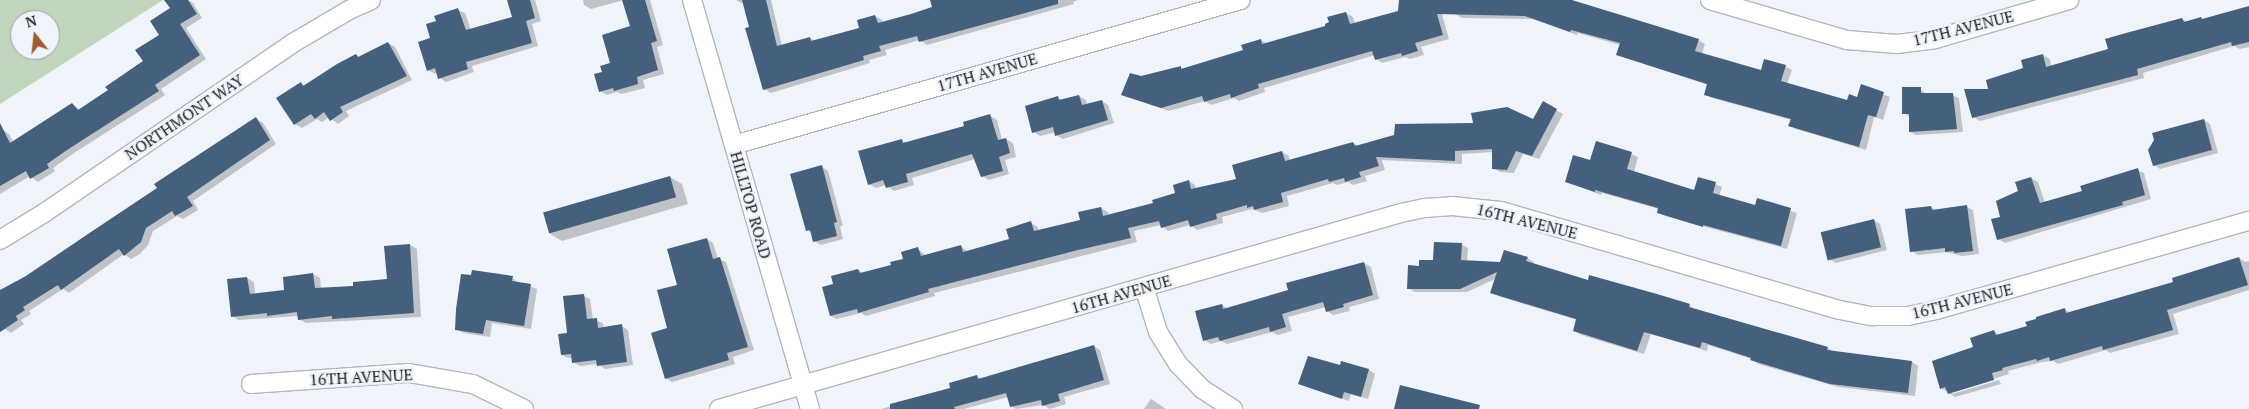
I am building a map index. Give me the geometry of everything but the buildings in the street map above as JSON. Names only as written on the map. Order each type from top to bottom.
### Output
[{"type":"street","name":"NORTHMONT WAY","points":[[0,240],[44,213],[300,39],[349,10],[371,0]]},
{"type":"street","name":"HILLTOP ROAD","points":[[692,0],[810,409]]},
{"type":"street","name":"17TH AVENUE","points":[[734,144],[1241,0]]},
{"type":"street","name":"17TH AVENUE","points":[[1710,0],[1847,40],[1897,44],[1935,39],[2069,0]]},
{"type":"street","name":"16TH AVENUE","points":[[719,409],[1401,213],[1452,206],[1501,211],[1840,310],[1872,316],[1908,316],[1946,307],[2249,221]]},
{"type":"street","points":[[1144,288],[1158,332],[1178,364],[1202,390],[1233,409]]},
{"type":"street","name":"16TH AVENUE","points":[[251,384],[409,373],[473,384],[524,409]]},
{"type":"green space","points":[[0,0],[163,0],[0,104]]}]
